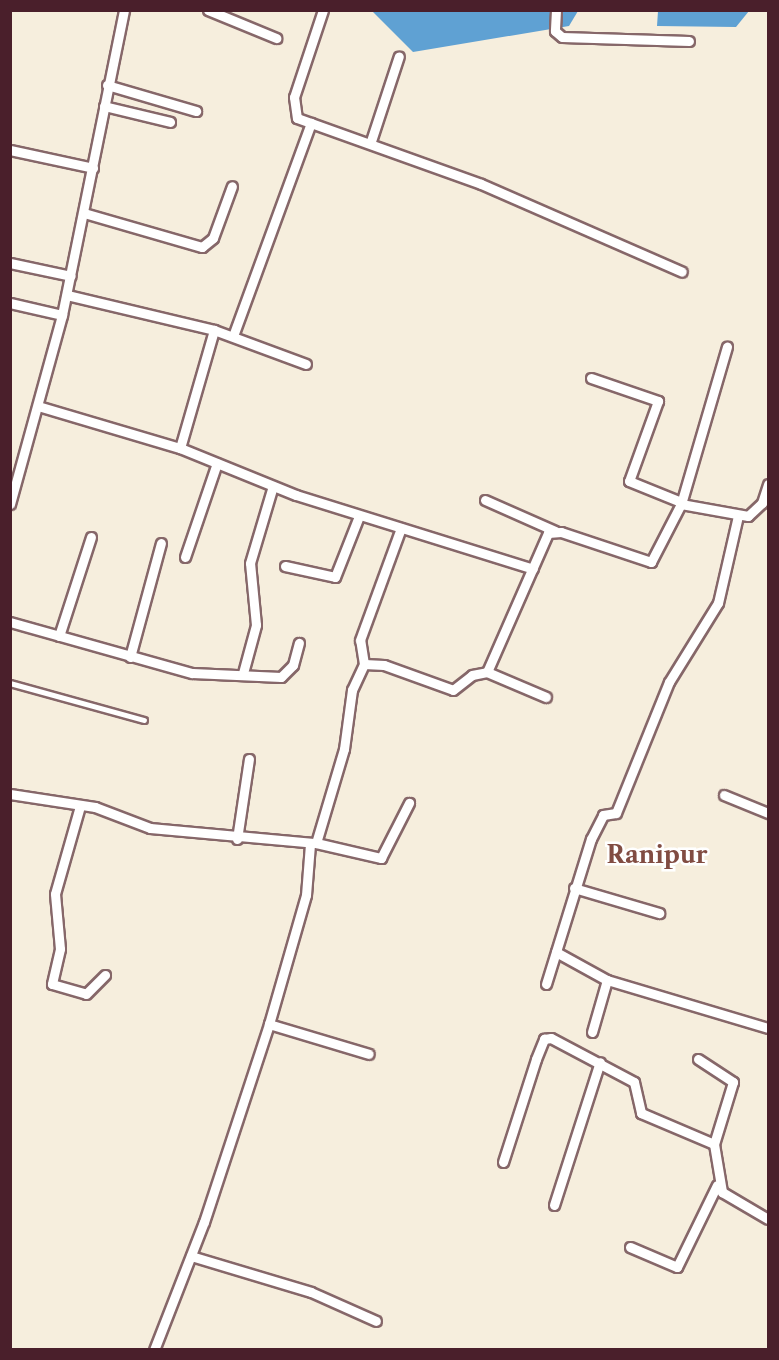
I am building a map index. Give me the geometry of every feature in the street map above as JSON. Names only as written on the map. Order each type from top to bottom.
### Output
[{"type":"street","points":[[10,504],[67,295],[107,85],[124,10]]},
{"type":"street","points":[[208,10],[276,38]]},
{"type":"street","points":[[323,10],[292,106],[297,118],[371,141],[682,272]]},
{"type":"street","points":[[556,10],[555,31],[562,37],[689,41]]},
{"type":"street","points":[[371,141],[399,56]]},
{"type":"street","points":[[107,85],[196,111]]},
{"type":"street","points":[[104,106],[170,122]]},
{"type":"street","points":[[233,336],[311,123]]},
{"type":"street","points":[[10,150],[93,168]]},
{"type":"street","points":[[84,213],[202,248],[213,238],[232,186]]},
{"type":"street","points":[[10,263],[71,276]]},
{"type":"street","points":[[67,295],[214,330],[306,364]]},
{"type":"street","points":[[10,303],[62,315]]},
{"type":"street","points":[[180,448],[214,330]]},
{"type":"street","points":[[485,500],[555,531],[651,562],[681,503],[727,347]]},
{"type":"street","points":[[591,378],[658,401],[629,481],[681,503],[738,516],[756,512],[768,484]]},
{"type":"street","points":[[38,406],[180,448],[273,486],[359,516],[401,528],[438,535],[533,569]]},
{"type":"street","points":[[185,557],[217,463]]},
{"type":"street","points":[[243,673],[256,625],[250,563],[273,486]]},
{"type":"street","points":[[285,566],[335,576],[359,516]]},
{"type":"street","points":[[546,984],[574,888],[603,815],[616,813],[669,682],[710,621],[738,516]]},
{"type":"street","points":[[154,1350],[191,1257],[269,1024],[306,895],[313,844],[345,749],[352,690],[364,664],[360,640],[401,528]]},
{"type":"street","points":[[364,664],[384,664],[446,690],[487,672],[545,538],[555,531]]},
{"type":"street","points":[[59,636],[90,537]]},
{"type":"street","points":[[130,657],[161,543]]},
{"type":"street","points":[[10,622],[180,672],[286,675],[299,643]]},
{"type":"street","points":[[487,672],[546,697]]},
{"type":"street","points":[[237,838],[249,759]]},
{"type":"street","points":[[10,794],[80,806],[139,825],[237,838],[313,844],[381,858],[409,803]]},
{"type":"street","points":[[724,795],[768,813]]},
{"type":"street","points":[[80,806],[55,894],[60,949],[52,984],[87,994],[105,975]]},
{"type":"street","points":[[574,888],[659,913]]},
{"type":"street","points":[[556,952],[607,980],[768,1025]]},
{"type":"street","points":[[592,1032],[607,980]]},
{"type":"street","points":[[269,1024],[369,1054]]},
{"type":"street","points":[[503,1162],[544,1039],[567,1042],[634,1082],[641,1113],[714,1144]]},
{"type":"street","points":[[630,1247],[677,1267],[717,1185],[714,1144],[733,1082],[698,1059]]},
{"type":"street","points":[[554,1205],[600,1062]]},
{"type":"street","points":[[717,1185],[768,1220]]},
{"type":"street","points":[[191,1257],[302,1289],[376,1321]]},
{"type":"lane","points":[[10,683],[144,720]]},
{"type":"water","points":[[658,10],[749,11],[736,27],[657,26]]},
{"type":"water","points":[[372,11],[578,11],[569,26],[413,52]]},
{"type":"district","name":"Ranipur","points":[[657,855]]}]
